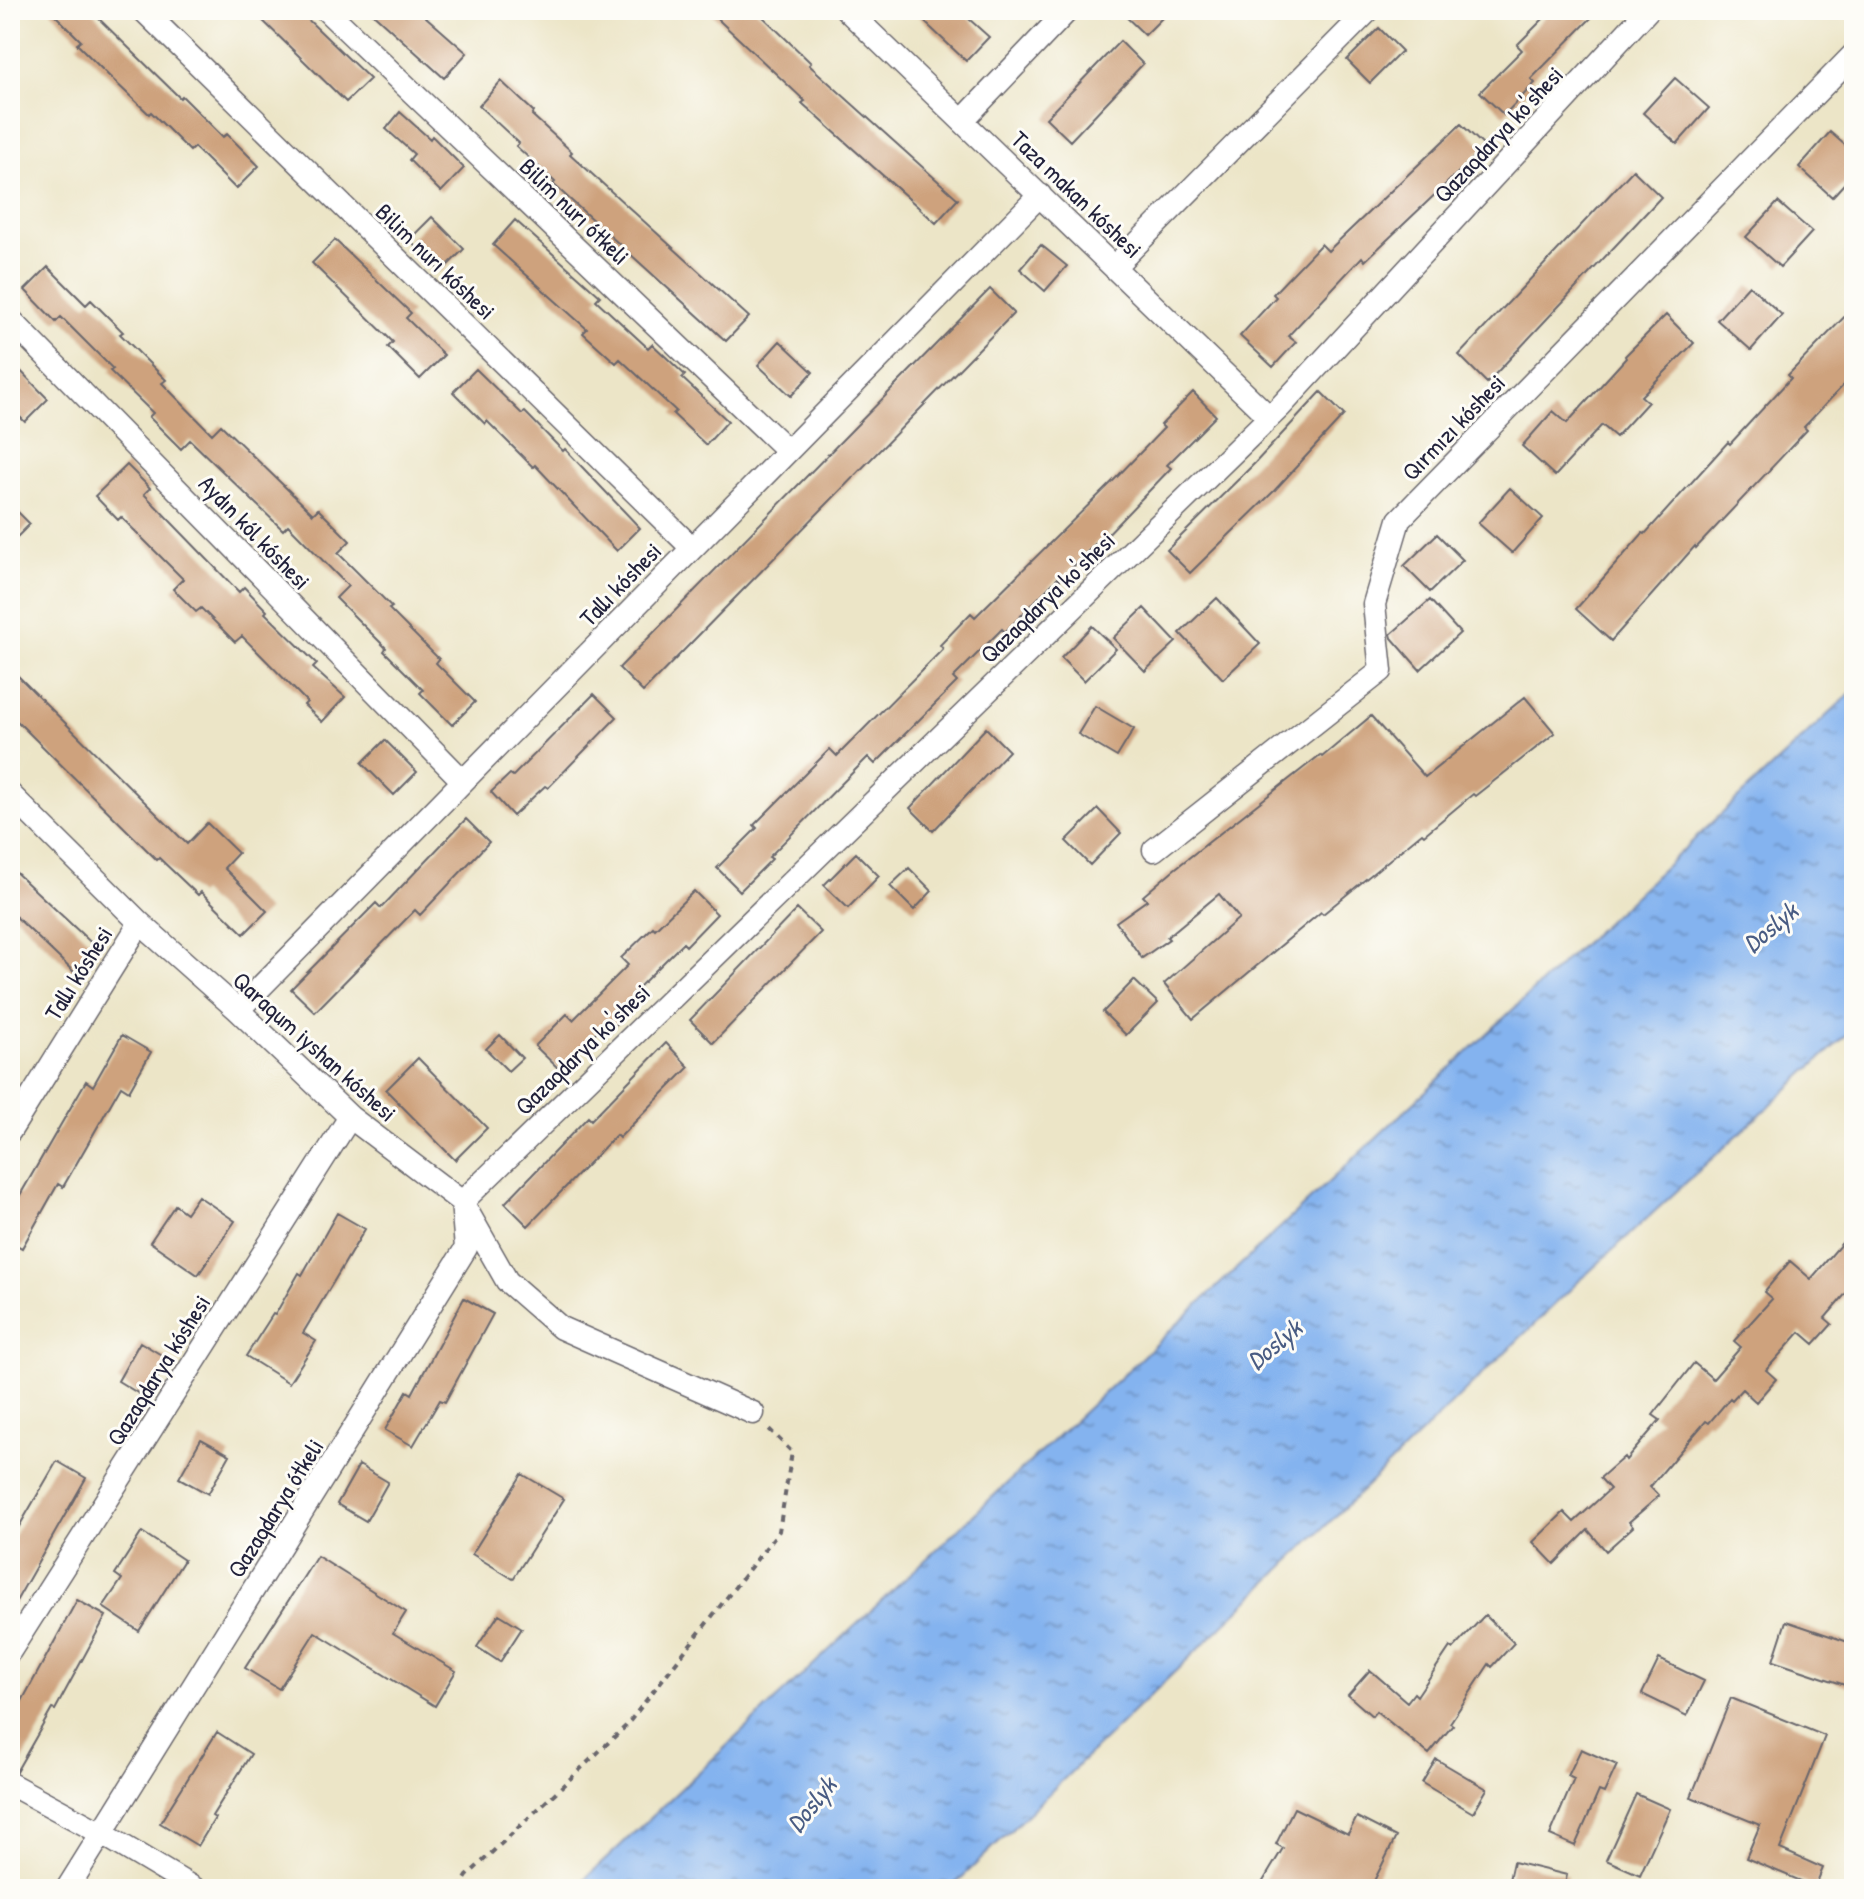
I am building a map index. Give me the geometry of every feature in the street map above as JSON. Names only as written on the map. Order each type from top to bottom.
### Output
[{"type":"street","name":"Bilim nurı kóshesi","points":[[143,10],[692,548]]},
{"type":"street","name":"Bilim nurı ótkeli","points":[[326,10],[787,450]]},
{"type":"street","name":"Taza makan kóshesi","points":[[847,10],[1269,417]]},
{"type":"street","points":[[963,120],[1068,10]]},
{"type":"street","points":[[1114,267],[1369,10]]},
{"type":"street","name":"Qazaqdarya ko'shesi","points":[[462,1202],[1269,417],[1648,10]]},
{"type":"street","name":"Qırmızı kóshesi","points":[[1154,850],[1381,671],[1374,604],[1399,520],[1854,54]]},
{"type":"street","name":"Tallı kóshesi","points":[[238,1010],[1040,195]]},
{"type":"street","name":"Aydın kól kóshesi","points":[[10,319],[463,781]]},
{"type":"street","name":"Qaraqum iyshan kóshesi","points":[[10,794],[140,923],[238,1010],[350,1117],[462,1202],[507,1281],[561,1328],[753,1413]]},
{"type":"street","name":"Tallı kóshesi","points":[[10,1131],[140,923]]},
{"type":"street","name":"Qazaqdarya kóshesi","points":[[10,1651],[350,1117]]},
{"type":"street","name":"Qazaqdarya ótkeli","points":[[67,1889],[466,1248],[462,1202]]},
{"type":"street","points":[[10,1784],[103,1834],[195,1889]]},
{"type":"path","points":[[459,1889],[467,1876],[626,1726],[779,1531],[792,1452],[753,1413]]},
{"type":"water","name":"Doslyk","points":[[1854,690],[1854,1028],[1579,1281],[950,1889],[574,1889]]},
{"type":"building","points":[[50,10],[90,10],[180,98],[182,96],[223,137],[227,134],[259,166],[236,189],[194,147],[190,151],[109,76],[77,44],[81,41]]},
{"type":"building","points":[[252,10],[298,10],[370,79],[346,102]]},
{"type":"building","points":[[369,10],[418,10],[467,53],[444,78]]},
{"type":"building","points":[[708,10],[756,10],[811,63],[809,65],[958,199],[936,223],[802,103],[805,101]]},
{"type":"building","points":[[912,10],[959,10],[989,37],[966,61]]},
{"type":"building","points":[[1119,10],[1170,10],[1145,35]]},
{"type":"building","points":[[1552,10],[1599,10],[1531,79],[1535,83],[1504,115],[1480,92],[1522,50],[1517,45]]},
{"type":"building","points":[[1379,28],[1402,51],[1370,83],[1347,60]]},
{"type":"building","points":[[1120,41],[1143,64],[1070,141],[1046,118]]},
{"type":"building","points":[[1675,78],[1709,108],[1677,144],[1643,113]]},
{"type":"building","points":[[501,81],[572,152],[570,154],[749,317],[726,341],[553,184],[555,182],[516,146],[519,143],[479,106]]},
{"type":"building","points":[[400,112],[430,139],[432,136],[464,168],[441,192],[409,160],[414,154],[386,129]]},
{"type":"building","points":[[1461,124],[1485,147],[1365,261],[1362,257],[1288,336],[1296,342],[1273,367],[1240,336],[1276,297],[1273,294],[1321,244],[1328,251]]},
{"type":"building","points":[[1830,132],[1854,153],[1854,173],[1832,197],[1799,167]]},
{"type":"building","points":[[1633,170],[1661,197],[1487,383],[1459,355]]},
{"type":"building","points":[[1778,202],[1812,232],[1780,267],[1746,237]]},
{"type":"building","points":[[432,217],[464,249],[441,272],[409,240]]},
{"type":"building","points":[[515,220],[600,296],[596,300],[648,348],[652,344],[685,375],[682,378],[728,421],[706,445],[673,414],[676,411],[620,359],[616,363],[583,333],[587,329],[493,245]]},
{"type":"building","points":[[335,240],[411,313],[406,318],[444,355],[420,379],[388,347],[393,342],[312,263]]},
{"type":"building","points":[[1041,245],[1067,266],[1045,291],[1020,269]]},
{"type":"building","points":[[48,267],[86,305],[91,300],[123,332],[120,334],[166,380],[162,383],[212,434],[221,425],[313,514],[318,509],[350,541],[338,553],[392,607],[389,609],[439,659],[436,663],[475,702],[452,725],[384,651],[386,648],[336,598],[348,586],[288,525],[283,530],[190,440],[181,449],[149,417],[153,413],[110,371],[113,369],[61,317],[56,322],[25,290]]},
{"type":"building","points":[[1749,285],[1782,315],[1751,350],[1717,320]]},
{"type":"building","points":[[990,289],[1014,313],[643,692],[619,668]]},
{"type":"building","points":[[1854,307],[1854,374],[1804,427],[1807,430],[1695,546],[1611,641],[1576,609],[1643,533],[1791,378],[1788,375]]},
{"type":"building","points":[[1666,315],[1694,343],[1641,396],[1648,402],[1616,437],[1602,425],[1555,476],[1522,446],[1553,411],[1567,423],[1625,356]]},
{"type":"building","points":[[780,341],[813,372],[791,396],[758,365]]},
{"type":"building","points":[[10,360],[48,399],[25,422],[10,407]]},
{"type":"building","points":[[476,369],[563,451],[565,449],[640,528],[617,551],[535,465],[533,467],[453,392]]},
{"type":"building","points":[[1193,392],[1216,416],[1167,465],[1171,468],[1101,541],[1060,580],[1058,578],[1005,632],[1002,629],[953,678],[957,682],[875,764],[868,757],[769,857],[772,859],[740,891],[717,868],[757,828],[754,825],[830,749],[837,756],[943,649],[940,645],[971,613],[975,617],[1116,478],[1164,428],[1161,425]]},
{"type":"building","points":[[1321,392],[1344,415],[1274,491],[1190,573],[1167,550]]},
{"type":"building","points":[[127,465],[150,488],[144,494],[239,592],[244,587],[267,611],[265,613],[317,664],[313,668],[345,697],[322,722],[304,705],[307,702],[242,636],[235,642],[201,608],[196,612],[173,589],[183,579],[121,517],[118,520],[95,496]]},
{"type":"building","points":[[1510,488],[1543,518],[1512,553],[1478,523]]},
{"type":"building","points":[[10,504],[30,524],[10,544]]},
{"type":"building","points":[[1437,534],[1463,560],[1430,592],[1404,566]]},
{"type":"building","points":[[1217,598],[1260,644],[1223,679],[1180,633]]},
{"type":"building","points":[[1430,600],[1460,633],[1420,670],[1391,634]]},
{"type":"building","points":[[1144,608],[1176,642],[1145,671],[1113,638]]},
{"type":"building","points":[[1092,626],[1116,649],[1084,681],[1061,658]]},
{"type":"building","points":[[10,668],[187,844],[207,823],[238,853],[224,868],[267,911],[244,934],[201,892],[198,895],[159,858],[157,860],[10,714]]},
{"type":"building","points":[[594,694],[617,717],[548,788],[545,786],[513,816],[491,792],[510,774],[513,776]]},
{"type":"building","points":[[1525,697],[1555,733],[1424,835],[1422,833],[1323,914],[1321,912],[1193,1019],[1164,984],[1239,918],[1219,894],[1167,937],[1169,939],[1142,958],[1116,922],[1147,900],[1143,896],[1172,871],[1371,716],[1425,777]]},
{"type":"building","points":[[1095,706],[1134,729],[1117,757],[1078,734]]},
{"type":"building","points":[[986,728],[1009,751],[933,831],[910,808]]},
{"type":"building","points":[[385,740],[417,772],[394,795],[362,763]]},
{"type":"building","points":[[1098,809],[1121,833],[1090,865],[1066,841]]},
{"type":"building","points":[[466,819],[489,842],[420,915],[415,910],[315,1012],[291,989],[376,903],[381,908]]},
{"type":"building","points":[[856,853],[879,876],[848,908],[824,885]]},
{"type":"building","points":[[10,867],[100,951],[76,974],[10,911]]},
{"type":"building","points":[[909,868],[932,891],[914,910],[890,886]]},
{"type":"building","points":[[694,891],[717,914],[632,994],[639,1001],[607,1033],[601,1027],[559,1069],[535,1046],[567,1014],[573,1020],[628,965],[621,958]]},
{"type":"building","points":[[797,909],[821,932],[713,1043],[690,1020]]},
{"type":"building","points":[[1134,980],[1158,1003],[1126,1035],[1103,1012]]},
{"type":"building","points":[[122,1035],[151,1052],[129,1091],[121,1086],[63,1187],[58,1184],[22,1248],[10,1241],[10,1202],[15,1192],[20,1195],[86,1081],[93,1086]]},
{"type":"building","points":[[500,1035],[522,1058],[508,1071],[486,1049]]},
{"type":"building","points":[[666,1043],[689,1067],[619,1138],[616,1135],[528,1226],[505,1203],[588,1117],[591,1120]]},
{"type":"building","points":[[418,1058],[487,1128],[455,1160],[386,1090]]},
{"type":"building","points":[[198,1196],[235,1221],[198,1275],[150,1242],[175,1205],[186,1213]]},
{"type":"building","points":[[337,1213],[365,1229],[303,1333],[316,1341],[289,1383],[246,1356],[299,1273],[302,1275]]},
{"type":"building","points":[[1854,1229],[1854,1284],[1825,1318],[1832,1324],[1814,1344],[1800,1332],[1766,1370],[1776,1379],[1756,1402],[1742,1389],[1709,1423],[1706,1421],[1650,1487],[1659,1496],[1629,1522],[1633,1527],[1606,1551],[1588,1530],[1554,1564],[1533,1542],[1564,1512],[1574,1522],[1610,1489],[1600,1478],[1624,1457],[1626,1460],[1660,1420],[1653,1415],[1694,1363],[1713,1379],[1741,1347],[1734,1341],[1772,1299],[1764,1292],[1790,1261],[1811,1279]]},
{"type":"building","points":[[464,1298],[493,1314],[445,1402],[440,1400],[413,1446],[385,1430],[407,1391],[412,1394]]},
{"type":"building","points":[[140,1342],[168,1359],[146,1398],[118,1381]]},
{"type":"building","points":[[201,1439],[230,1455],[208,1494],[179,1478]]},
{"type":"building","points":[[57,1461],[86,1478],[10,1612],[10,1542]]},
{"type":"building","points":[[359,1465],[388,1482],[366,1521],[337,1504]]},
{"type":"building","points":[[522,1474],[564,1499],[513,1579],[472,1554]]},
{"type":"building","points":[[142,1532],[184,1560],[139,1631],[103,1607],[122,1579],[115,1574]]},
{"type":"building","points":[[317,1556],[406,1612],[393,1633],[456,1671],[435,1706],[315,1632],[279,1689],[245,1668]]},
{"type":"building","points":[[77,1600],[106,1616],[55,1710],[52,1709],[16,1772],[10,1770],[10,1723]]},
{"type":"building","points":[[499,1614],[522,1628],[500,1662],[477,1647]]},
{"type":"building","points":[[1485,1615],[1514,1643],[1492,1667],[1489,1664],[1450,1723],[1453,1725],[1429,1754],[1376,1711],[1372,1716],[1348,1695],[1370,1670],[1407,1702],[1414,1693],[1417,1696],[1450,1647],[1453,1649]]},
{"type":"building","points":[[1786,1621],[1854,1644],[1854,1688],[1773,1661]]},
{"type":"building","points":[[1659,1659],[1704,1681],[1687,1716],[1642,1694]]},
{"type":"building","points":[[1731,1698],[1825,1736],[1780,1849],[1823,1868],[1815,1887],[1746,1858],[1760,1825],[1691,1797]]},
{"type":"building","points":[[217,1732],[251,1754],[212,1816],[215,1818],[198,1846],[160,1823]]},
{"type":"building","points":[[1581,1749],[1617,1765],[1604,1793],[1599,1791],[1575,1846],[1550,1835],[1574,1779],[1568,1776]]},
{"type":"building","points":[[1436,1759],[1487,1789],[1473,1813],[1422,1783]]},
{"type":"building","points":[[1636,1794],[1670,1809],[1640,1875],[1606,1860]]},
{"type":"building","points":[[1294,1808],[1348,1834],[1357,1817],[1396,1837],[1370,1889],[1273,1889],[1262,1883],[1283,1848],[1276,1844]]},
{"type":"building","points":[[1513,1862],[1567,1875],[1564,1889],[1507,1889]]}]
